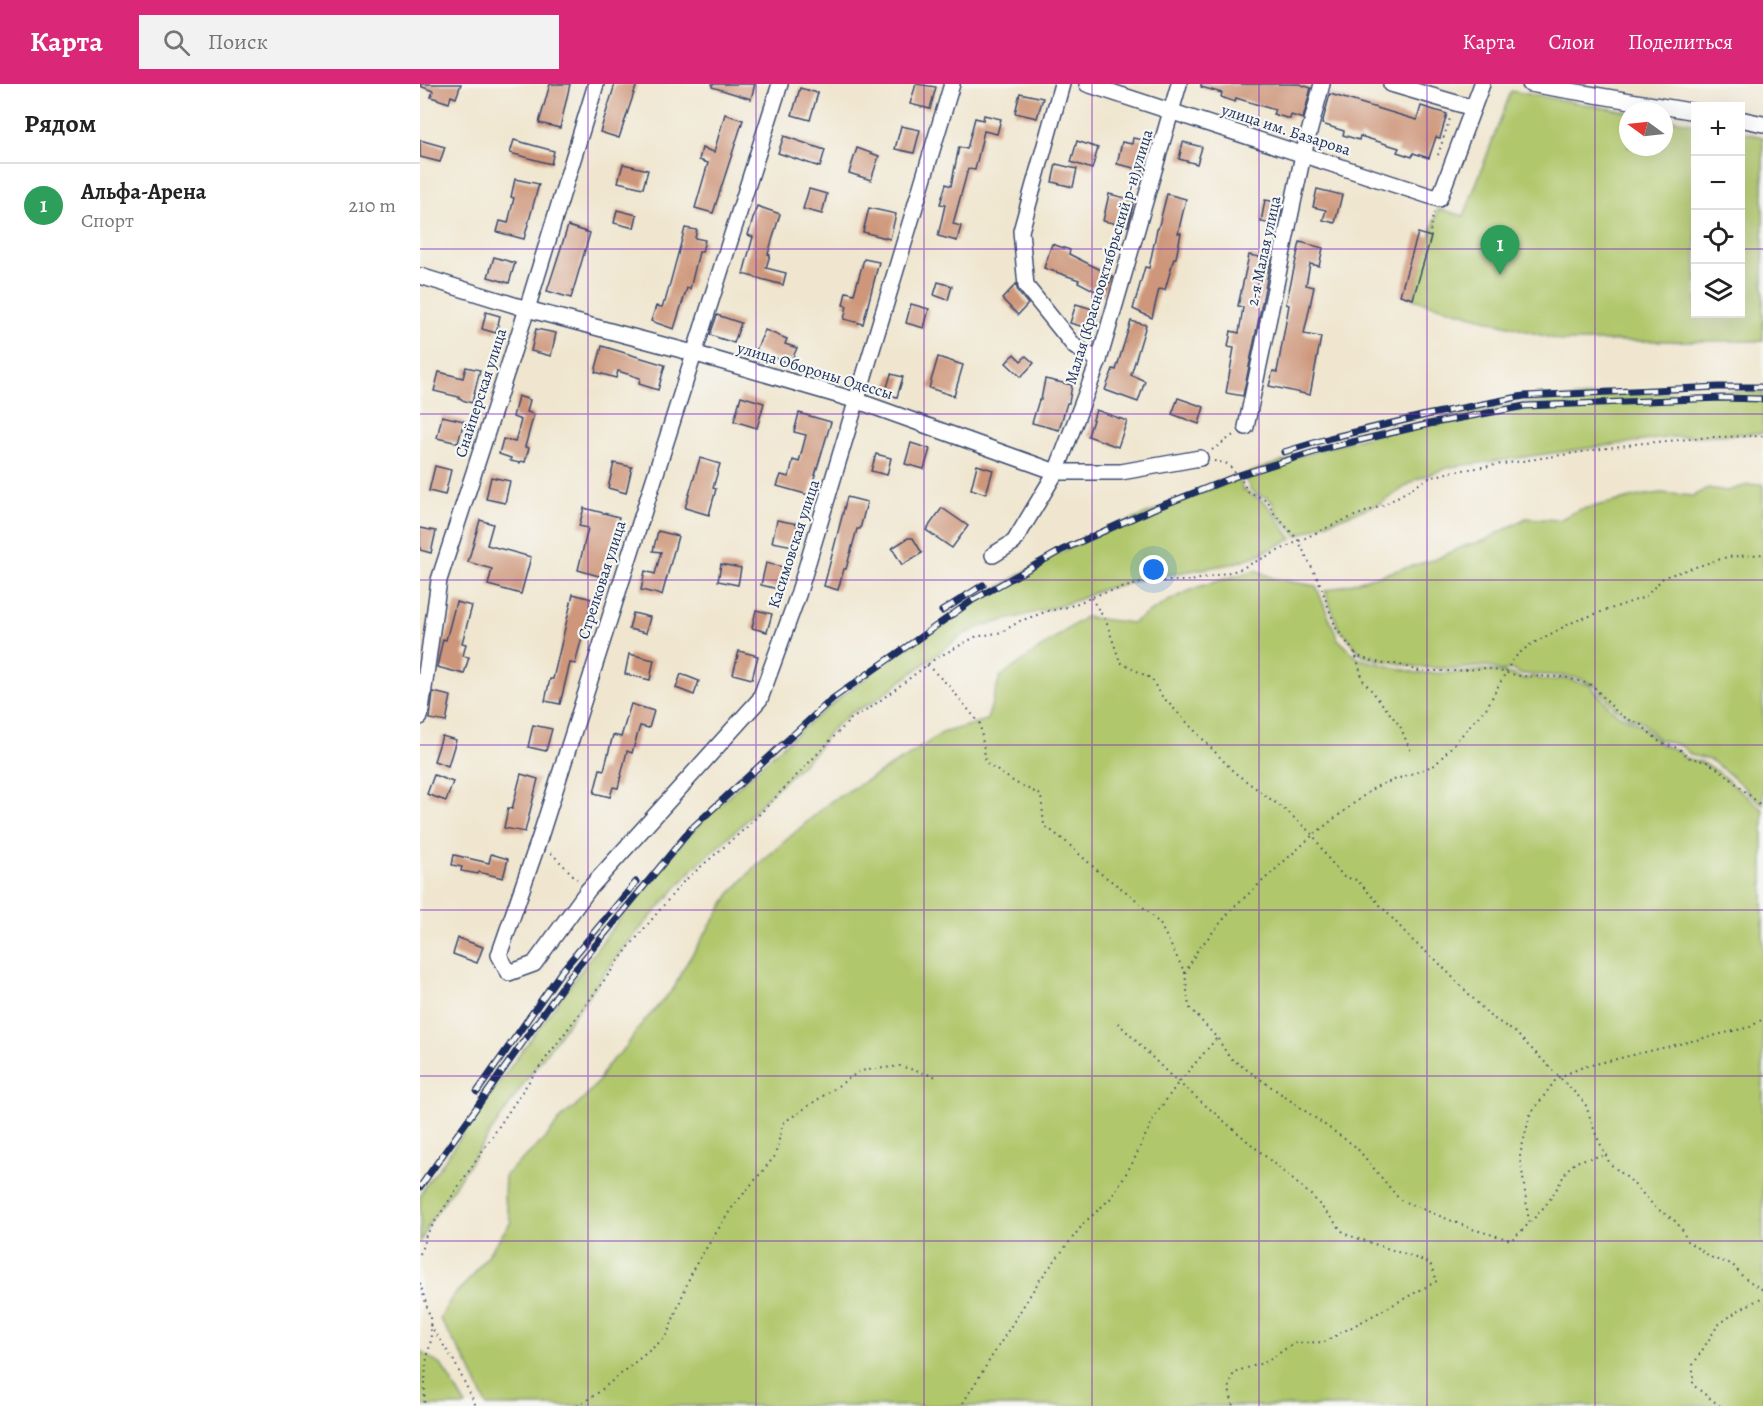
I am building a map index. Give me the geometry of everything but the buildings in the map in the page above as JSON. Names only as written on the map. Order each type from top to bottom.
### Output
[{"type":"street","name":"Снайперская улица","points":[[420,717],[439,580],[527,309],[596,84]]},
{"type":"street","name":"Стрелковая улица","points":[[588,890],[534,964],[509,973],[499,955],[538,840],[780,84]]},
{"type":"street","name":"Касимовская улица","points":[[588,890],[760,699],[798,595],[858,401],[951,84]]},
{"type":"street","points":[[1062,84],[1021,231],[1026,286],[1075,347],[1099,360]]},
{"type":"street","name":"улица им. Базарова","points":[[1088,84],[1439,199]]},
{"type":"street","name":"Малая (Краснооктябрьский р-н) улица","points":[[993,555],[1014,542],[1056,472],[1099,360],[1179,84]]},
{"type":"street","name":"2-я Малая улица","points":[[1246,427],[1303,155],[1322,84]]},
{"type":"street","points":[[1391,84],[1473,108]]},
{"type":"street","points":[[1439,199],[1482,84]]},
{"type":"street","points":[[1530,84],[1691,111]]},
{"type":"street","points":[[1745,120],[1763,124]]},
{"type":"street","name":"улица Обороны Одессы","points":[[420,276],[527,309],[693,353],[858,401],[1056,472],[1121,472],[1200,458]]},
{"type":"path","points":[[1435,164],[1456,103]]},
{"type":"path","points":[[1431,237],[1430,227],[1439,199]]},
{"type":"path","points":[[1200,458],[1246,427]]},
{"type":"path","points":[[420,1254],[426,1235],[532,1077],[629,947],[682,883],[747,827],[850,719],[869,709],[927,665],[975,637],[1002,632],[1020,621],[1048,611],[1068,607],[1150,581],[1191,582],[1238,570],[1298,540],[1384,505],[1429,478],[1450,471],[1646,443],[1712,437],[1763,436]]},
{"type":"path","points":[[1200,458],[1228,464],[1243,482],[1247,491],[1268,501],[1273,512],[1298,540],[1320,584],[1336,628],[1362,658],[1384,664],[1397,664],[1419,671],[1486,668],[1520,675],[1564,677],[1594,687],[1616,711],[1627,719],[1640,724],[1661,742],[1678,748],[1690,758],[1707,762],[1724,773],[1763,807]]},
{"type":"path","points":[[1185,973],[1197,951],[1233,908],[1313,835],[1375,787],[1435,765],[1487,707],[1513,659],[1528,646],[1575,621],[1644,597],[1664,577],[1727,557],[1763,554]]},
{"type":"path","points":[[1091,598],[1106,621],[1120,662],[1152,679],[1159,693],[1234,772],[1289,813],[1313,835],[1327,857],[1344,877],[1357,880],[1414,942],[1436,960],[1490,1016],[1516,1033],[1585,1102],[1610,1164],[1630,1180],[1656,1208],[1674,1220],[1682,1229],[1687,1241],[1714,1259],[1732,1264],[1743,1277],[1763,1290]]},
{"type":"path","points":[[1355,652],[1362,680],[1400,726],[1411,752]]},
{"type":"path","points":[[927,665],[949,686],[980,724],[986,763],[1016,783],[1041,795],[1044,825],[1100,873],[1132,896],[1160,924],[1185,973],[1190,1006],[1217,1038],[1229,1057],[1356,1147],[1400,1200],[1472,1229],[1511,1240],[1548,1202],[1569,1167],[1586,1157],[1606,1156]]},
{"type":"path","points":[[538,840],[588,890]]},
{"type":"path","points":[[1529,1224],[1520,1155],[1530,1116],[1560,1077],[1583,1068],[1750,1027],[1763,1019]]},
{"type":"path","points":[[1118,1023],[1178,1083],[1312,1196],[1345,1234],[1430,1263],[1437,1281],[1324,1342],[1294,1343],[1266,1362],[1234,1372],[1229,1389],[1233,1406]]},
{"type":"path","points":[[961,1406],[1040,1281],[1084,1223],[1111,1198],[1133,1162],[1154,1117],[1178,1083],[1217,1038]]},
{"type":"path","points":[[577,1406],[595,1395],[666,1336],[693,1269],[731,1209],[775,1156],[783,1123],[860,1071],[900,1066],[937,1077]]},
{"type":"path","points":[[420,1283],[430,1317],[431,1340],[426,1363],[424,1406]]},
{"type":"path","points":[[1720,1406],[1693,1385],[1693,1365],[1718,1325],[1763,1297]]},
{"type":"path","points":[[430,1325],[454,1361],[476,1406]]},
{"type":"green space","points":[[1511,91],[1619,110],[1619,156],[1673,156],[1673,120],[1691,123],[1691,318],[1745,318],[1745,133],[1763,137],[1763,341],[1562,341],[1413,299],[1438,209],[1464,216]]},
{"type":"green space","points":[[1719,391],[1763,393],[1763,433],[1672,437],[1450,467],[1417,479],[1381,503],[1297,536],[1275,512],[1273,503],[1268,498],[1251,490],[1243,475],[1348,442],[1491,409],[1575,397]]},
{"type":"green space","points":[[1239,479],[1243,490],[1266,503],[1292,539],[1231,564],[1143,579],[1100,590],[1056,607],[983,626],[964,634],[873,702],[851,713],[830,731],[816,751],[768,796],[742,825],[692,870],[624,947],[524,1083],[430,1222],[420,1243],[420,1197],[427,1184],[516,1059],[634,901],[680,846],[740,785],[854,686],[978,600],[1021,574],[1101,533]]},
{"type":"green space","points":[[1763,484],[1763,804],[1710,760],[1691,755],[1681,746],[1658,739],[1641,721],[1616,709],[1596,686],[1579,678],[1521,674],[1510,669],[1502,671],[1487,666],[1456,669],[1417,667],[1366,657],[1339,630],[1325,591],[1436,559],[1464,546],[1484,541],[1526,518],[1559,520],[1578,510],[1640,496],[1661,493],[1693,496],[1708,488],[1727,491],[1748,485]]},
{"type":"green space","points":[[1255,570],[1275,579],[1316,586],[1338,639],[1359,659],[1418,673],[1485,670],[1524,679],[1533,677],[1544,680],[1566,679],[1590,685],[1615,713],[1640,725],[1660,744],[1679,751],[1684,758],[1701,762],[1717,771],[1763,810],[1763,1406],[487,1406],[469,1366],[440,1319],[452,1297],[471,1278],[511,1222],[504,1198],[505,1175],[545,1139],[563,1116],[581,1102],[598,1082],[606,1067],[626,1047],[640,1026],[674,988],[683,969],[730,894],[753,869],[831,801],[905,758],[942,733],[987,720],[1000,677],[1085,617],[1132,623],[1172,599],[1198,587]]},
{"type":"green space","points":[[420,1351],[442,1366],[466,1406],[420,1406]]},
{"type":"railway","points":[[1284,452],[1330,438],[1426,415],[1524,396],[1763,387]]},
{"type":"railway","points":[[420,1187],[570,976],[692,828],[832,699],[973,600],[1062,550],[1153,509],[1239,475],[1331,447],[1429,424],[1525,406],[1721,398],[1763,399]]},
{"type":"railway","points":[[942,611],[983,585]]},
{"type":"railway","points":[[477,1092],[561,972],[636,882]]},
{"type":"place","name":"Альфа-Арена","points":[[1500,275]]}]
